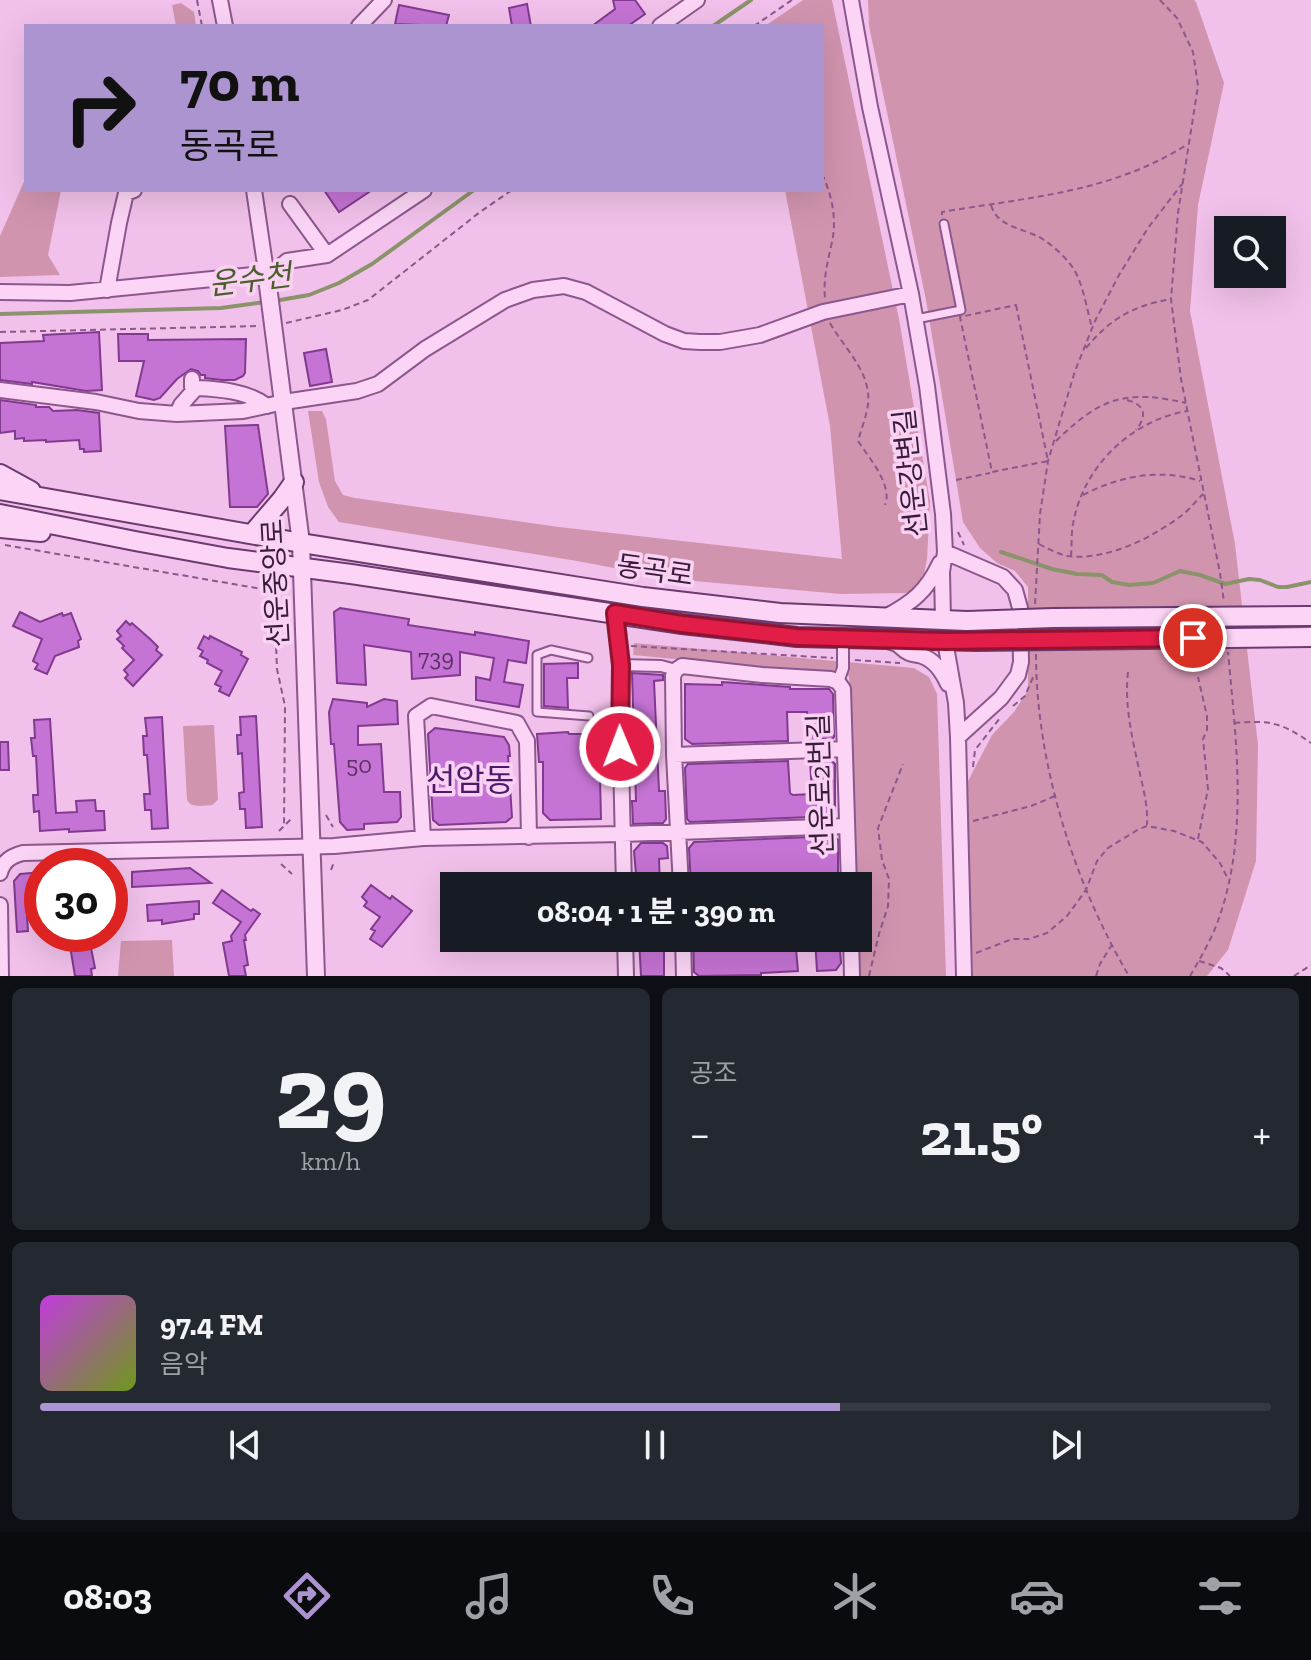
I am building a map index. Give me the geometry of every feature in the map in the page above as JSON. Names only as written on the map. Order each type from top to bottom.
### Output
[{"type":"main road","points":[[0,474],[40,497]]},
{"type":"main road","points":[[252,534],[294,482]]},
{"type":"main road","name":"동곡로","points":[[0,490],[301,543],[643,597],[780,613],[967,621],[1311,616]]},
{"type":"main road","name":"동곡로","points":[[0,514],[228,558],[682,624],[797,637],[945,641],[1311,637]]},
{"type":"main road","points":[[0,528],[135,541]]},
{"type":"street","points":[[220,0],[225,24]]},
{"type":"street","points":[[361,24],[384,0]]},
{"type":"street","points":[[663,24],[697,0]]},
{"type":"street","name":"선운강변길","points":[[851,0],[870,107],[916,319],[943,514],[945,552],[1003,577],[1015,590],[1020,608],[1021,662],[1018,675],[1001,698],[958,737]]},
{"type":"street","points":[[107,290],[119,223],[129,192]]},
{"type":"street","name":"선운중앙로","points":[[254,192],[272,319],[276,404],[294,482],[303,568],[316,976]]},
{"type":"street","points":[[0,292],[70,293],[253,275],[267,281],[287,261],[327,255],[421,192]]},
{"type":"street","points":[[290,204],[327,255]]},
{"type":"street","points":[[0,390],[96,402],[139,411],[177,414],[243,411],[357,391],[378,384],[425,349],[505,300],[533,290],[564,286],[586,292],[665,334],[684,341],[700,342],[760,335],[823,312],[911,294]]},
{"type":"street","points":[[177,414],[194,384],[276,404]]},
{"type":"street","points":[[884,618],[925,590],[945,552]]},
{"type":"street","points":[[943,620],[942,572],[945,552]]},
{"type":"street","points":[[615,613],[621,665],[623,872]]},
{"type":"street","points":[[838,682],[843,668],[843,637]]},
{"type":"street","points":[[866,638],[899,644],[906,652],[930,661],[947,680],[956,703]]},
{"type":"street","points":[[945,641],[956,703],[958,737],[964,976]]},
{"type":"street","points":[[621,665],[661,666],[676,670],[673,676],[674,755],[680,872]]},
{"type":"street","name":"선운로2번길","points":[[676,670],[682,666],[838,682],[843,689],[849,872]]},
{"type":"street","points":[[423,838],[416,716],[431,706],[517,723],[527,741],[529,837]]},
{"type":"street","points":[[674,755],[845,749]]},
{"type":"street","points":[[0,870],[10,858],[23,853],[313,847],[423,838],[847,826]]},
{"type":"street","points":[[0,905],[1,976]]},
{"type":"street","points":[[625,952],[626,976]]},
{"type":"street","points":[[683,952],[684,976]]},
{"type":"street","points":[[851,952],[852,976]]},
{"type":"lane","points":[[916,319],[961,310],[944,224]]},
{"type":"lane","points":[[588,658],[551,650],[537,655],[537,712],[589,716]]},
{"type":"path","points":[[197,0],[202,24]]},
{"type":"path","points":[[758,24],[792,0]]},
{"type":"path","points":[[1160,0],[1177,18],[1193,52],[1198,86],[1178,213],[1171,299],[1187,411],[1224,604]]},
{"type":"path","points":[[944,224],[942,212],[1100,185],[1135,173],[1189,144]]},
{"type":"path","points":[[824,180],[831,199],[834,227],[823,282],[825,302]]},
{"type":"path","points":[[1030,596],[1033,612],[1040,514],[1048,461],[1075,371],[1119,275],[1183,183]]},
{"type":"path","points":[[990,204],[993,214],[1005,223],[1040,238],[1074,270],[1092,329]]},
{"type":"path","points":[[1083,352],[1102,329],[1131,310],[1171,299]]},
{"type":"path","points":[[992,472],[960,317],[1016,305],[1048,461]]},
{"type":"path","points":[[830,323],[856,360],[863,376],[868,408],[858,441],[887,487],[889,497],[885,505]]},
{"type":"path","points":[[1055,442],[1100,405],[1156,396],[1186,403]]},
{"type":"path","points":[[1124,399],[1139,405],[1144,413],[1143,422],[1135,431]]},
{"type":"path","points":[[1071,556],[1073,524],[1082,496],[1101,461],[1135,431],[1171,414],[1187,411]]},
{"type":"path","points":[[956,480],[1048,461]]},
{"type":"path","points":[[1082,496],[1104,484],[1140,475],[1167,474],[1201,481]]},
{"type":"path","points":[[1038,544],[1071,556],[1118,550],[1181,515],[1203,494]]},
{"type":"path","points":[[955,524],[962,543],[968,549]]},
{"type":"path","points":[[0,544],[274,591],[277,669],[285,706],[284,826]]},
{"type":"path","points":[[1014,705],[1025,696],[1036,672],[1036,642]]},
{"type":"path","points":[[630,646],[902,663]]},
{"type":"path","points":[[1190,976],[1218,922],[1233,864],[1237,808],[1228,648]]},
{"type":"path","points":[[1035,657],[1039,707],[1055,796],[1086,890],[1111,946],[1129,976]]},
{"type":"path","points":[[1128,672],[1129,725],[1147,804],[1147,826]]},
{"type":"path","points":[[1197,840],[1208,789],[1203,739],[1207,716],[1198,677]]},
{"type":"path","points":[[972,772],[975,750],[1002,714]]},
{"type":"path","points":[[1234,723],[1272,722],[1311,743]]},
{"type":"path","points":[[869,976],[888,906],[889,879],[882,860],[878,828],[903,764]]},
{"type":"path","points":[[960,824],[1031,806],[1055,796]]},
{"type":"path","points":[[326,815],[333,827]]},
{"type":"path","points":[[279,831],[292,818]]},
{"type":"path","points":[[965,959],[1012,939],[1029,939],[1047,933],[1067,916],[1086,890],[1097,861],[1108,848],[1147,826],[1174,831],[1202,842],[1220,863],[1229,880]]},
{"type":"path","points":[[331,870],[334,862]]},
{"type":"path","points":[[281,864],[292,874]]},
{"type":"path","points":[[1096,976],[1111,946]]},
{"type":"path","points":[[1198,961],[1221,968],[1230,976]]},
{"type":"path","points":[[1294,976],[1311,965]]},
{"type":"shaded area","points":[[803,0],[832,0],[899,319],[930,502],[927,559],[924,574],[914,590],[906,593],[841,594],[672,579],[339,522],[328,507],[319,482],[308,411],[322,411],[326,419],[335,481],[343,495],[559,527],[842,559],[830,426],[785,192],[824,192],[824,24],[768,24]]},
{"type":"shaded area","points":[[868,0],[1196,2],[1224,83],[1198,205],[1190,311],[1235,544],[1258,745],[1256,861],[1228,950],[1207,976],[973,976],[966,840],[967,783],[992,735],[1014,712],[1028,690],[1028,587],[1015,571],[997,563],[980,548],[963,522],[926,300],[869,26]]},
{"type":"shaded area","points":[[181,3],[194,12],[196,24],[176,24],[172,5]]},
{"type":"shaded area","points":[[24,182],[24,192],[61,192],[48,255],[60,275],[0,277],[0,236]]},
{"type":"shaded area","points":[[634,643],[914,668],[929,677],[937,694],[946,976],[858,976],[858,952],[872,952],[872,872],[856,872],[849,676],[633,655]]},
{"type":"shaded area","points":[[214,725],[218,800],[212,805],[195,806],[187,800],[183,726]]},
{"type":"shaded area","points":[[172,940],[174,976],[118,976],[120,952],[128,952],[128,941]]},
{"type":"building","points":[[613,0],[635,0],[645,14],[631,24],[595,24],[615,9]]},
{"type":"building","points":[[527,4],[531,24],[512,24],[509,8]]},
{"type":"building","points":[[399,5],[449,15],[447,24],[395,24]]},
{"type":"building","points":[[325,192],[369,192],[339,212]]},
{"type":"building","points":[[99,332],[102,390],[86,391],[0,380],[0,343],[44,341],[43,335]]},
{"type":"building","points":[[118,334],[148,334],[148,340],[246,339],[245,373],[235,380],[222,380],[205,378],[205,375],[191,369],[160,398],[154,400],[136,396],[144,361],[119,361]]},
{"type":"building","points":[[326,349],[332,382],[310,386],[304,353]]},
{"type":"building","points":[[0,400],[49,407],[53,411],[99,413],[101,451],[84,452],[80,449],[79,440],[24,441],[24,438],[15,439],[15,431],[0,433]]},
{"type":"building","points":[[258,425],[268,494],[257,507],[230,507],[225,426]]},
{"type":"building","points":[[340,608],[409,619],[408,625],[529,641],[526,663],[508,660],[504,682],[523,685],[519,707],[476,700],[476,677],[490,680],[494,658],[460,652],[460,675],[412,679],[411,652],[364,645],[366,685],[337,683],[334,612]]},
{"type":"building","points":[[20,612],[40,622],[62,613],[63,616],[71,613],[81,639],[78,641],[79,647],[55,656],[47,674],[35,669],[38,664],[33,661],[42,639],[13,626]]},
{"type":"building","points":[[126,621],[150,639],[162,655],[133,686],[125,678],[128,675],[124,670],[134,660],[117,639],[121,636],[117,631]]},
{"type":"building","points":[[204,636],[242,652],[241,655],[248,659],[229,696],[219,691],[221,687],[215,684],[222,671],[200,656],[203,651],[198,648]]},
{"type":"building","points":[[578,663],[578,678],[567,678],[568,708],[544,706],[544,664]]},
{"type":"building","points":[[632,673],[663,675],[663,680],[654,681],[659,791],[665,791],[666,819],[663,823],[633,824],[632,801],[636,801]]},
{"type":"building","points":[[722,682],[790,689],[829,689],[833,694],[834,737],[809,740],[807,712],[787,712],[788,741],[692,744],[685,739],[685,684],[722,685]]},
{"type":"building","points":[[333,699],[367,703],[367,707],[384,699],[397,701],[398,724],[358,726],[358,745],[381,744],[384,792],[400,792],[401,817],[397,822],[364,824],[364,829],[347,830],[340,822],[329,712]]},
{"type":"building","points":[[256,716],[262,827],[246,828],[245,809],[240,809],[239,793],[244,792],[242,753],[238,754],[237,735],[241,735],[240,717]]},
{"type":"building","points":[[162,717],[168,828],[152,829],[151,810],[145,810],[144,794],[150,794],[143,736],[147,736],[145,718]]},
{"type":"building","points":[[50,719],[56,813],[77,812],[76,801],[95,800],[96,811],[104,811],[105,830],[40,831],[39,811],[34,812],[33,795],[38,795],[36,756],[33,756],[31,738],[35,738],[34,720]]},
{"type":"building","points":[[435,728],[504,737],[509,745],[512,817],[506,822],[439,825],[433,820],[428,734]]},
{"type":"building","points":[[568,732],[599,737],[601,819],[550,820],[543,813],[543,762],[539,762],[537,734]]},
{"type":"building","points":[[0,742],[8,742],[9,770],[0,770]]},
{"type":"building","points":[[810,760],[831,760],[835,764],[835,816],[690,822],[687,819],[685,768],[688,764],[788,761],[790,793],[793,795],[812,794]]},
{"type":"building","points":[[834,836],[838,840],[838,872],[690,872],[689,848],[694,842]]},
{"type":"building","points":[[641,843],[663,843],[667,846],[668,858],[659,859],[659,872],[636,872],[634,851]]},
{"type":"building","points":[[190,868],[211,883],[132,887],[132,872]]},
{"type":"building","points":[[24,874],[24,931],[17,932],[14,881]]},
{"type":"building","points":[[371,885],[412,911],[382,947],[370,939],[375,931],[371,929],[380,917],[364,906],[367,902],[362,897]]},
{"type":"building","points":[[222,890],[260,914],[245,935],[246,976],[229,976],[223,943],[232,941],[231,936],[241,922],[213,903]]},
{"type":"building","points":[[199,901],[199,914],[194,914],[194,919],[162,924],[162,920],[148,921],[147,905]]},
{"type":"building","points":[[71,952],[92,952],[95,968],[91,969],[92,976],[75,976]]},
{"type":"building","points":[[640,952],[664,952],[664,976],[641,976]]},
{"type":"building","points":[[693,952],[796,952],[798,971],[699,976],[694,972]]},
{"type":"building","points":[[816,952],[840,952],[841,963],[836,970],[817,971]]},
{"type":"waterway","name":"운수천","points":[[716,24],[751,0]]},
{"type":"waterway","name":"운수천","points":[[274,301],[309,295],[339,283],[372,264],[471,192]]},
{"type":"waterway","name":"운수천","points":[[0,314],[221,308],[265,302]]},
{"type":"waterway","points":[[1001,552],[1052,569],[1102,575],[1112,582],[1129,585],[1153,583],[1180,571],[1225,584],[1249,579],[1278,587],[1311,582]]},
{"type":"district","name":"선암동","points":[[470,780]]},
{"type":"route","points":[[620,747],[621,665],[615,613],[797,637],[945,641],[1193,638]]}]
